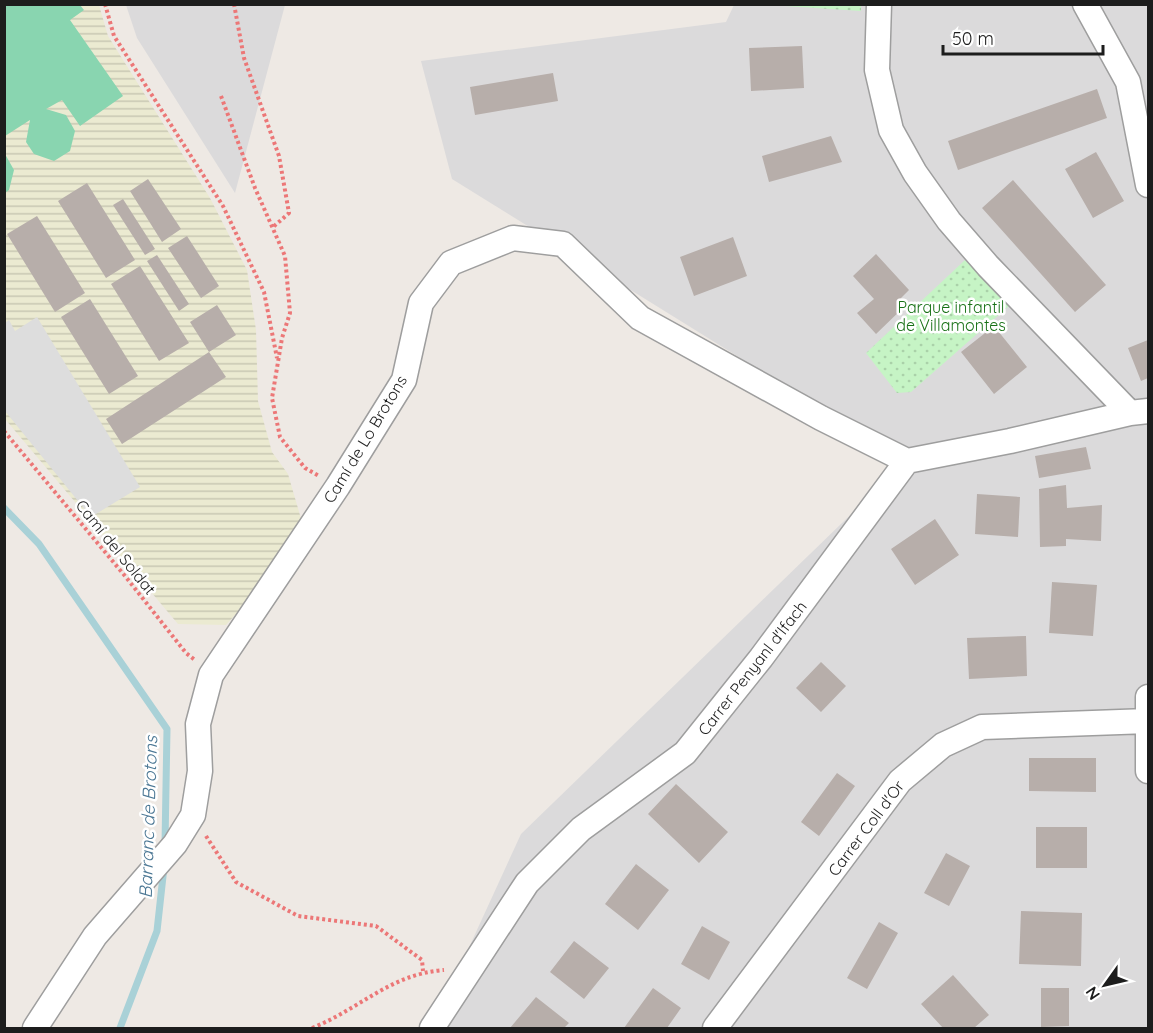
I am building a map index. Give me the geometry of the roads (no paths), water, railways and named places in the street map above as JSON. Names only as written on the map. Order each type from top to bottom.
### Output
[{"type":"street","points":[[879,4],[877,70],[891,130],[915,173],[949,221],[988,266],[1139,412]]},
{"type":"street","points":[[1085,4],[1128,82],[1149,184]]},
{"type":"street","name":"Camí de Lo Brotons","points":[[35,1029],[95,936],[175,844],[193,815],[200,771],[198,724],[211,675],[338,486],[404,380],[421,303],[451,263],[513,238],[563,244],[640,318],[821,418],[907,461]]},
{"type":"street","points":[[907,461],[1139,412]]},
{"type":"street","name":"Carrer Penyanl d'Ifach","points":[[432,1029],[527,883],[581,829],[685,753],[760,658],[907,461]]},
{"type":"street","points":[[1149,697],[1149,771]]},
{"type":"street","name":"Carrer Coll d'Or","points":[[715,1029],[900,781],[943,745],[982,727],[1148,721]]},
{"type":"waterway","name":"Barranc de Brotons","points":[[4,508],[39,544],[167,729],[165,844]]},
{"type":"waterway","name":"Barranc de Brotons","points":[[120,1028],[157,931],[164,867]]},
{"type":"park label","name":"Parque infantil de Villamontes","points":[[951,316]]}]
